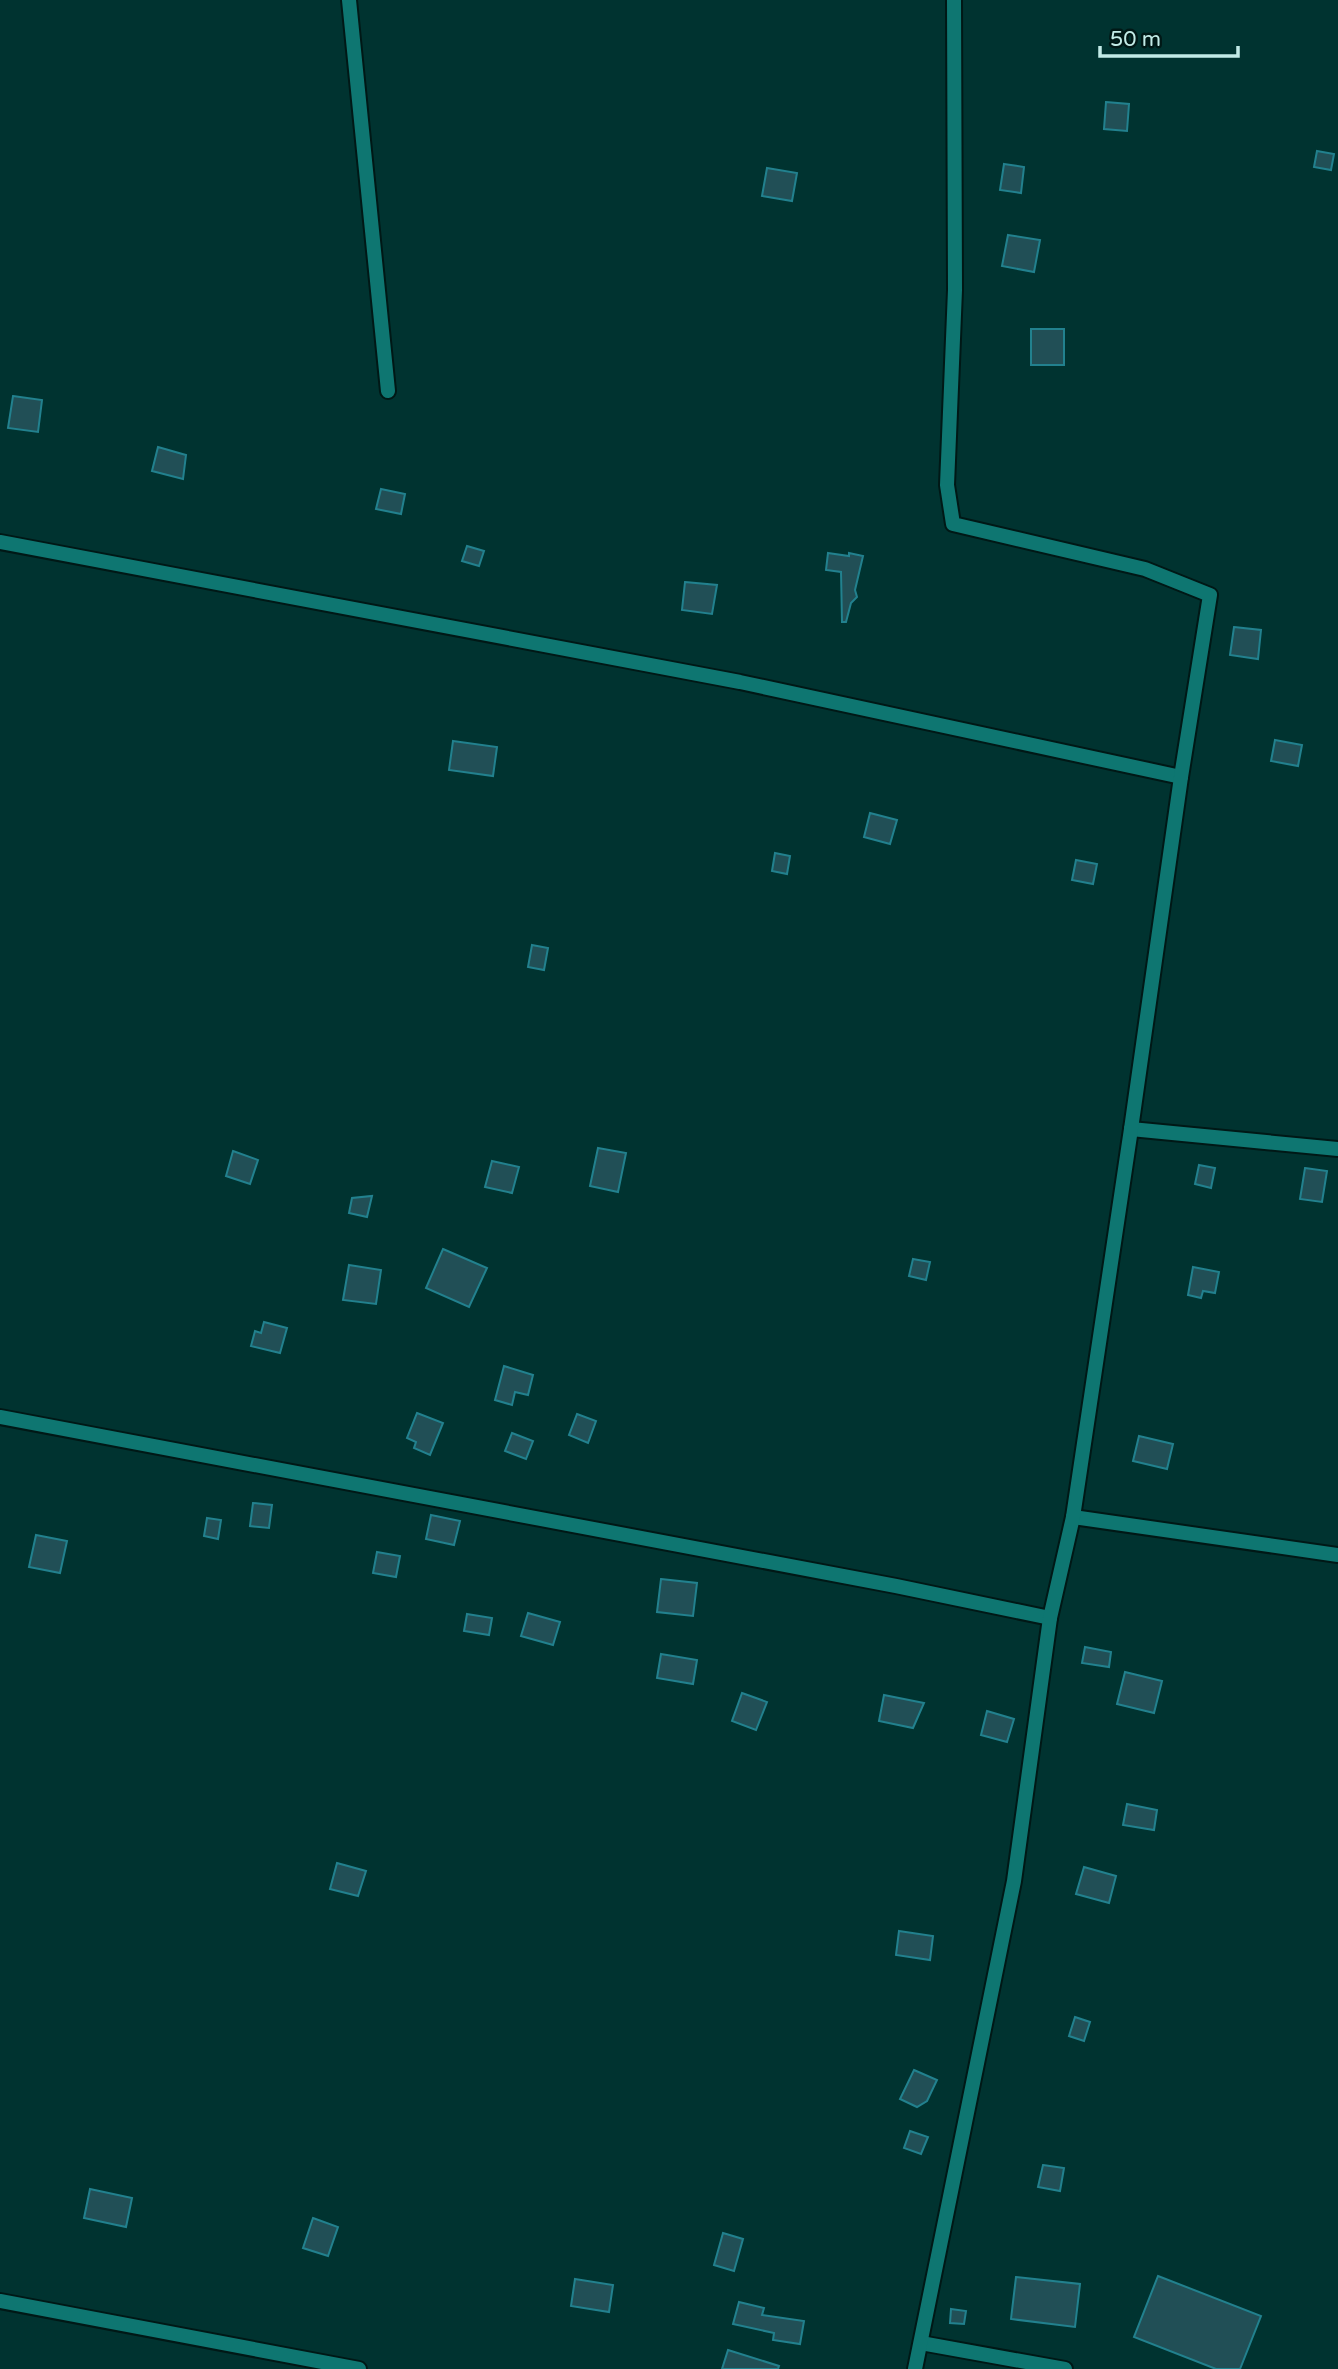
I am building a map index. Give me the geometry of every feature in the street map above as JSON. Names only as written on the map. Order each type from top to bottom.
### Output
[{"type":"street","points":[[349,0],[388,391]]},
{"type":"street","points":[[915,2369],[1014,1881],[1050,1618],[1073,1517],[1210,594],[1145,569],[953,524],[947,485],[955,290],[954,0]]},
{"type":"street","points":[[0,542],[740,682],[1181,778]]},
{"type":"street","points":[[1131,1129],[1338,1149]]},
{"type":"street","points":[[0,1417],[869,1581],[1050,1618]]},
{"type":"street","points":[[1073,1517],[1338,1555]]},
{"type":"street","points":[[0,2301],[359,2369]]},
{"type":"street","points":[[920,2343],[1065,2369]]},
{"type":"building","points":[[1106,102],[1129,104],[1127,131],[1104,129]]},
{"type":"building","points":[[1317,151],[1334,154],[1331,170],[1314,167]]},
{"type":"building","points":[[1004,164],[1024,167],[1021,193],[1000,190]]},
{"type":"building","points":[[767,168],[797,173],[792,201],[762,196]]},
{"type":"building","points":[[1008,235],[1040,240],[1034,272],[1002,266]]},
{"type":"building","points":[[1031,329],[1064,329],[1064,365],[1031,365]]},
{"type":"building","points":[[13,396],[42,400],[38,432],[8,428]]},
{"type":"building","points":[[158,447],[186,455],[183,479],[152,471]]},
{"type":"building","points":[[381,489],[405,494],[401,514],[376,509]]},
{"type":"building","points":[[467,546],[484,551],[479,566],[462,561]]},
{"type":"building","points":[[828,553],[863,556],[855,590],[857,597],[851,603],[846,622],[842,622],[841,572],[826,570]]},
{"type":"building","points":[[685,582],[717,585],[712,614],[682,610]]},
{"type":"building","points":[[1234,627],[1261,630],[1258,659],[1230,655]]},
{"type":"building","points":[[1275,740],[1302,745],[1298,766],[1271,761]]},
{"type":"building","points":[[453,741],[497,747],[493,776],[449,770]]},
{"type":"building","points":[[870,813],[897,820],[890,844],[864,837]]},
{"type":"building","points":[[775,853],[790,856],[787,874],[772,871]]},
{"type":"building","points":[[1076,860],[1097,864],[1093,884],[1072,880]]},
{"type":"building","points":[[532,945],[548,948],[544,970],[528,967]]},
{"type":"building","points":[[598,1148],[626,1153],[618,1192],[590,1186]]},
{"type":"building","points":[[233,1151],[258,1160],[250,1184],[226,1176]]},
{"type":"building","points":[[492,1161],[519,1167],[512,1193],[485,1187]]},
{"type":"building","points":[[1199,1165],[1215,1168],[1211,1188],[1195,1184]]},
{"type":"building","points":[[1305,1168],[1327,1171],[1322,1202],[1300,1199]]},
{"type":"building","points":[[372,1196],[367,1217],[349,1213],[352,1198]]},
{"type":"building","points":[[443,1249],[487,1268],[469,1307],[426,1288]]},
{"type":"building","points":[[913,1259],[930,1262],[926,1280],[909,1276]]},
{"type":"building","points":[[349,1265],[381,1270],[376,1304],[343,1300]]},
{"type":"building","points":[[1193,1267],[1219,1272],[1215,1293],[1203,1291],[1201,1298],[1188,1295]]},
{"type":"building","points":[[264,1322],[287,1328],[280,1353],[251,1346],[255,1331],[261,1333]]},
{"type":"building","points":[[504,1366],[533,1375],[528,1395],[515,1392],[512,1405],[495,1400]]},
{"type":"building","points":[[417,1413],[443,1423],[430,1455],[414,1448],[416,1442],[407,1438]]},
{"type":"building","points":[[577,1414],[596,1421],[588,1443],[569,1435]]},
{"type":"building","points":[[512,1433],[533,1441],[526,1459],[505,1451]]},
{"type":"building","points":[[1139,1436],[1173,1444],[1167,1469],[1133,1461]]},
{"type":"building","points":[[253,1503],[272,1505],[269,1528],[250,1526]]},
{"type":"building","points":[[431,1515],[460,1521],[454,1545],[426,1539]]},
{"type":"building","points":[[207,1518],[221,1520],[218,1539],[204,1536]]},
{"type":"building","points":[[36,1535],[67,1541],[60,1573],[29,1567]]},
{"type":"building","points":[[377,1552],[400,1556],[396,1577],[373,1573]]},
{"type":"building","points":[[661,1579],[697,1583],[693,1616],[657,1612]]},
{"type":"building","points":[[528,1613],[560,1622],[553,1645],[521,1636]]},
{"type":"building","points":[[467,1614],[492,1618],[489,1635],[464,1631]]},
{"type":"building","points":[[1085,1647],[1111,1652],[1109,1667],[1082,1663]]},
{"type":"building","points":[[661,1654],[697,1660],[693,1684],[657,1678]]},
{"type":"building","points":[[1125,1672],[1162,1681],[1154,1713],[1117,1704]]},
{"type":"building","points":[[742,1693],[767,1702],[756,1730],[732,1721]]},
{"type":"building","points":[[884,1695],[924,1703],[913,1728],[879,1721]]},
{"type":"building","points":[[987,1711],[1014,1719],[1007,1742],[981,1735]]},
{"type":"building","points":[[1127,1804],[1157,1810],[1154,1830],[1123,1825]]},
{"type":"building","points":[[337,1863],[366,1871],[358,1896],[330,1889]]},
{"type":"building","points":[[1084,1867],[1116,1876],[1109,1903],[1076,1894]]},
{"type":"building","points":[[899,1931],[933,1936],[930,1960],[896,1955]]},
{"type":"building","points":[[1075,2017],[1090,2022],[1084,2041],[1069,2036]]},
{"type":"building","points":[[914,2070],[937,2080],[927,2101],[917,2107],[900,2099]]},
{"type":"building","points":[[910,2131],[928,2137],[921,2154],[904,2148]]},
{"type":"building","points":[[1043,2165],[1064,2168],[1060,2191],[1038,2187]]},
{"type":"building","points":[[90,2189],[132,2198],[126,2227],[84,2218]]},
{"type":"building","points":[[313,2218],[338,2227],[328,2256],[303,2248]]},
{"type":"building","points":[[723,2233],[743,2239],[734,2271],[714,2265]]},
{"type":"building","points":[[1158,2276],[1261,2316],[1240,2369],[1216,2369],[1134,2337]]},
{"type":"building","points":[[1016,2277],[1080,2284],[1075,2327],[1011,2319]]},
{"type":"building","points":[[575,2279],[613,2285],[609,2312],[571,2306]]},
{"type":"building","points":[[739,2302],[764,2308],[762,2315],[804,2321],[800,2344],[773,2340],[774,2333],[733,2324]]},
{"type":"building","points":[[951,2309],[966,2311],[964,2324],[950,2323]]},
{"type":"building","points":[[728,2350],[779,2366],[778,2369],[722,2369]]}]
